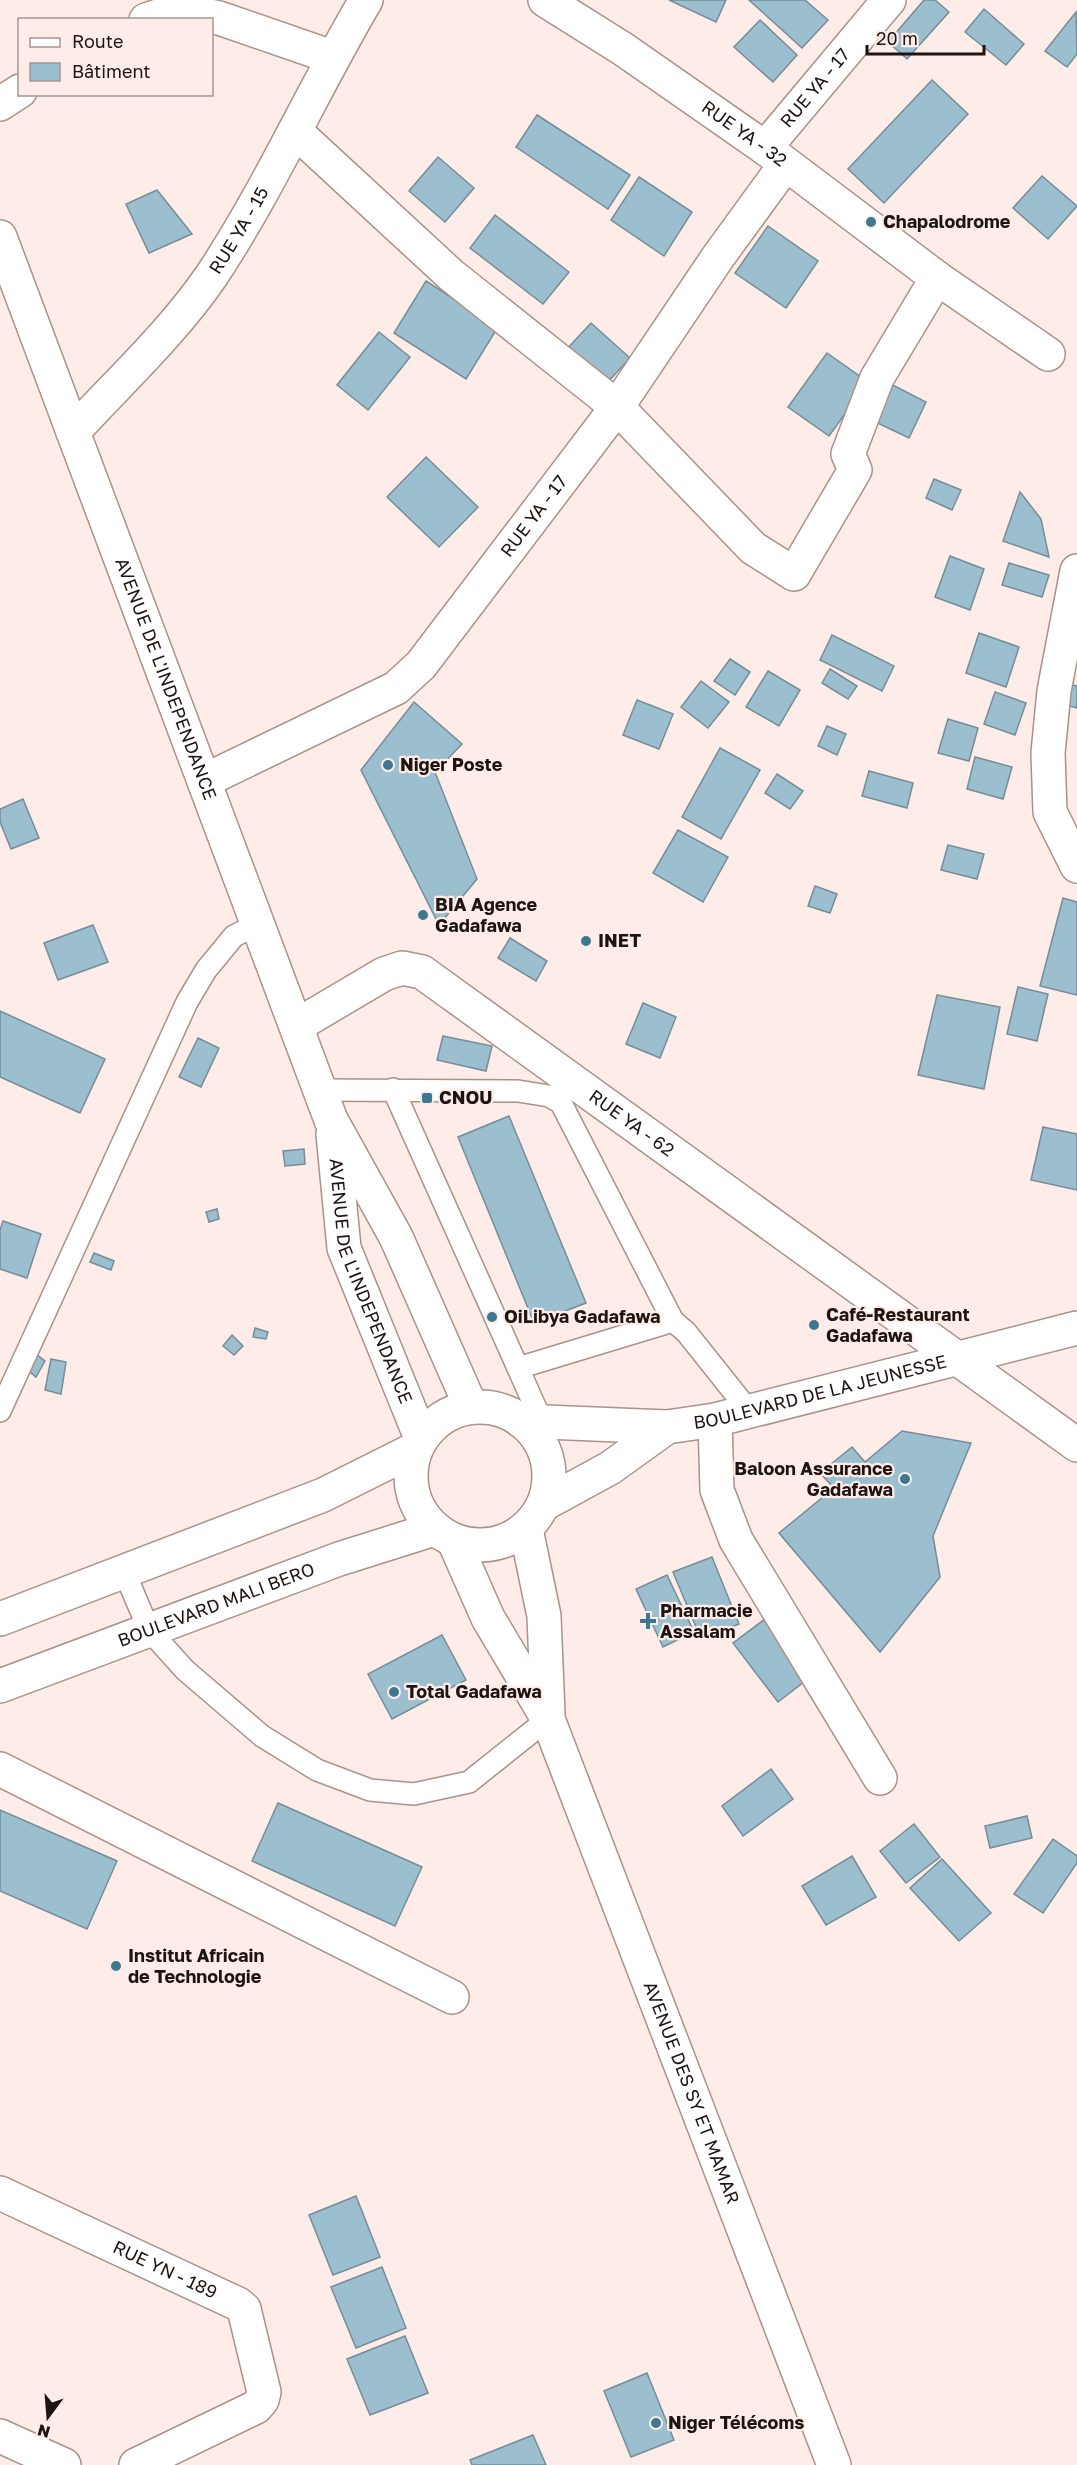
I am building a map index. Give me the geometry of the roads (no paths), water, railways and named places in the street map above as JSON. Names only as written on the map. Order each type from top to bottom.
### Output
[{"type":"main road","name":"RUE YA - 15","points":[[73,432],[177,320],[211,275],[296,131],[332,57],[366,0]]},
{"type":"main road","name":"RUE YA - 32","points":[[545,0],[623,49],[775,157],[937,278],[1047,354]]},
{"type":"main road","name":"RUE YA - 17","points":[[204,781],[396,688],[421,665],[617,406],[718,257],[775,157],[889,0]]},
{"type":"main road","points":[[152,18],[161,15],[203,15],[219,18],[332,57]]},
{"type":"main road","points":[[0,104],[18,92]]},
{"type":"main road","points":[[296,131],[451,275],[617,406],[753,548],[794,574],[855,470],[848,454],[877,378],[937,278]]},
{"type":"main road","name":"AVENUE DE L'INDEPENDANCE","points":[[0,237],[331,1120],[396,1237],[471,1407]]},
{"type":"main road","points":[[1077,571],[1054,691],[1048,753],[1050,812],[1077,866]]},
{"type":"main road","name":"RUE YA - 62","points":[[296,1026],[384,974],[402,968],[422,972],[1077,1445]]},
{"type":"main road","name":"AVENUE DE L'INDEPENDANCE","points":[[331,1120],[344,1248],[418,1443]]},
{"type":"main road","name":"BOULEVARD DE LA JEUNESSE","points":[[532,1422],[668,1427],[715,1420],[1077,1328]]},
{"type":"main road","points":[[0,1619],[323,1495],[418,1443],[443,1417],[471,1407],[497,1409],[532,1422],[547,1458],[550,1481],[535,1517]]},
{"type":"main road","points":[[715,1420],[717,1490],[736,1540],[880,1778]]},
{"type":"main road","points":[[418,1443],[410,1473],[413,1498],[425,1520],[444,1535],[477,1546],[491,1545],[509,1539],[535,1517],[668,1427]]},
{"type":"main road","name":"AVENUE DES SY ET MAMAR","points":[[535,1517],[544,1616],[548,1719]]},
{"type":"main road","name":"AVENUE DES SY ET MAMAR","points":[[444,1535],[488,1618],[548,1719],[834,2465]]},
{"type":"main road","name":"BOULEVARD MALI BERO","points":[[0,1686],[339,1559],[444,1535]]},
{"type":"main road","points":[[0,1769],[452,1996]]},
{"type":"main road","name":"RUE YN - 189","points":[[0,2193],[244,2309],[264,2392],[262,2400],[256,2408],[136,2465]]},
{"type":"main road","points":[[0,2436],[64,2465]]},
{"type":"lane","points":[[0,1411],[187,1002],[206,970],[234,936],[258,924]]},
{"type":"lane","points":[[393,1089],[518,1368],[532,1422]]},
{"type":"lane","points":[[320,1090],[518,1091],[549,1096],[561,1103],[673,1321],[686,1332],[750,1411]]},
{"type":"lane","points":[[518,1368],[673,1321]]},
{"type":"lane","points":[[124,1571],[149,1630],[184,1670],[262,1736],[317,1770],[370,1790],[414,1794],[469,1782],[548,1719]]},
{"type":"place","name":"Chapalodrome","points":[[871,222]]},
{"type":"place","name":"Niger Poste","points":[[388,765]]},
{"type":"place","name":"BIA Agence Gadafawa","points":[[423,915]]},
{"type":"place","name":"INET","points":[[586,941]]},
{"type":"place","name":"CNOU","points":[[427,1098]]},
{"type":"place","name":"OiLibya Gadafawa","points":[[492,1317]]},
{"type":"place","name":"Café-Restaurant Gadafawa","points":[[814,1325]]},
{"type":"place","name":"Baloon Assurance Gadafawa","points":[[905,1479]]},
{"type":"place","name":"Pharmacie Assalam","points":[[648,1621]]},
{"type":"place","name":"Total Gadafawa","points":[[394,1692]]},
{"type":"place","name":"Institut Africain de Technologie","points":[[116,1966]]},
{"type":"place","name":"Niger Télécoms","points":[[656,2423]]}]
